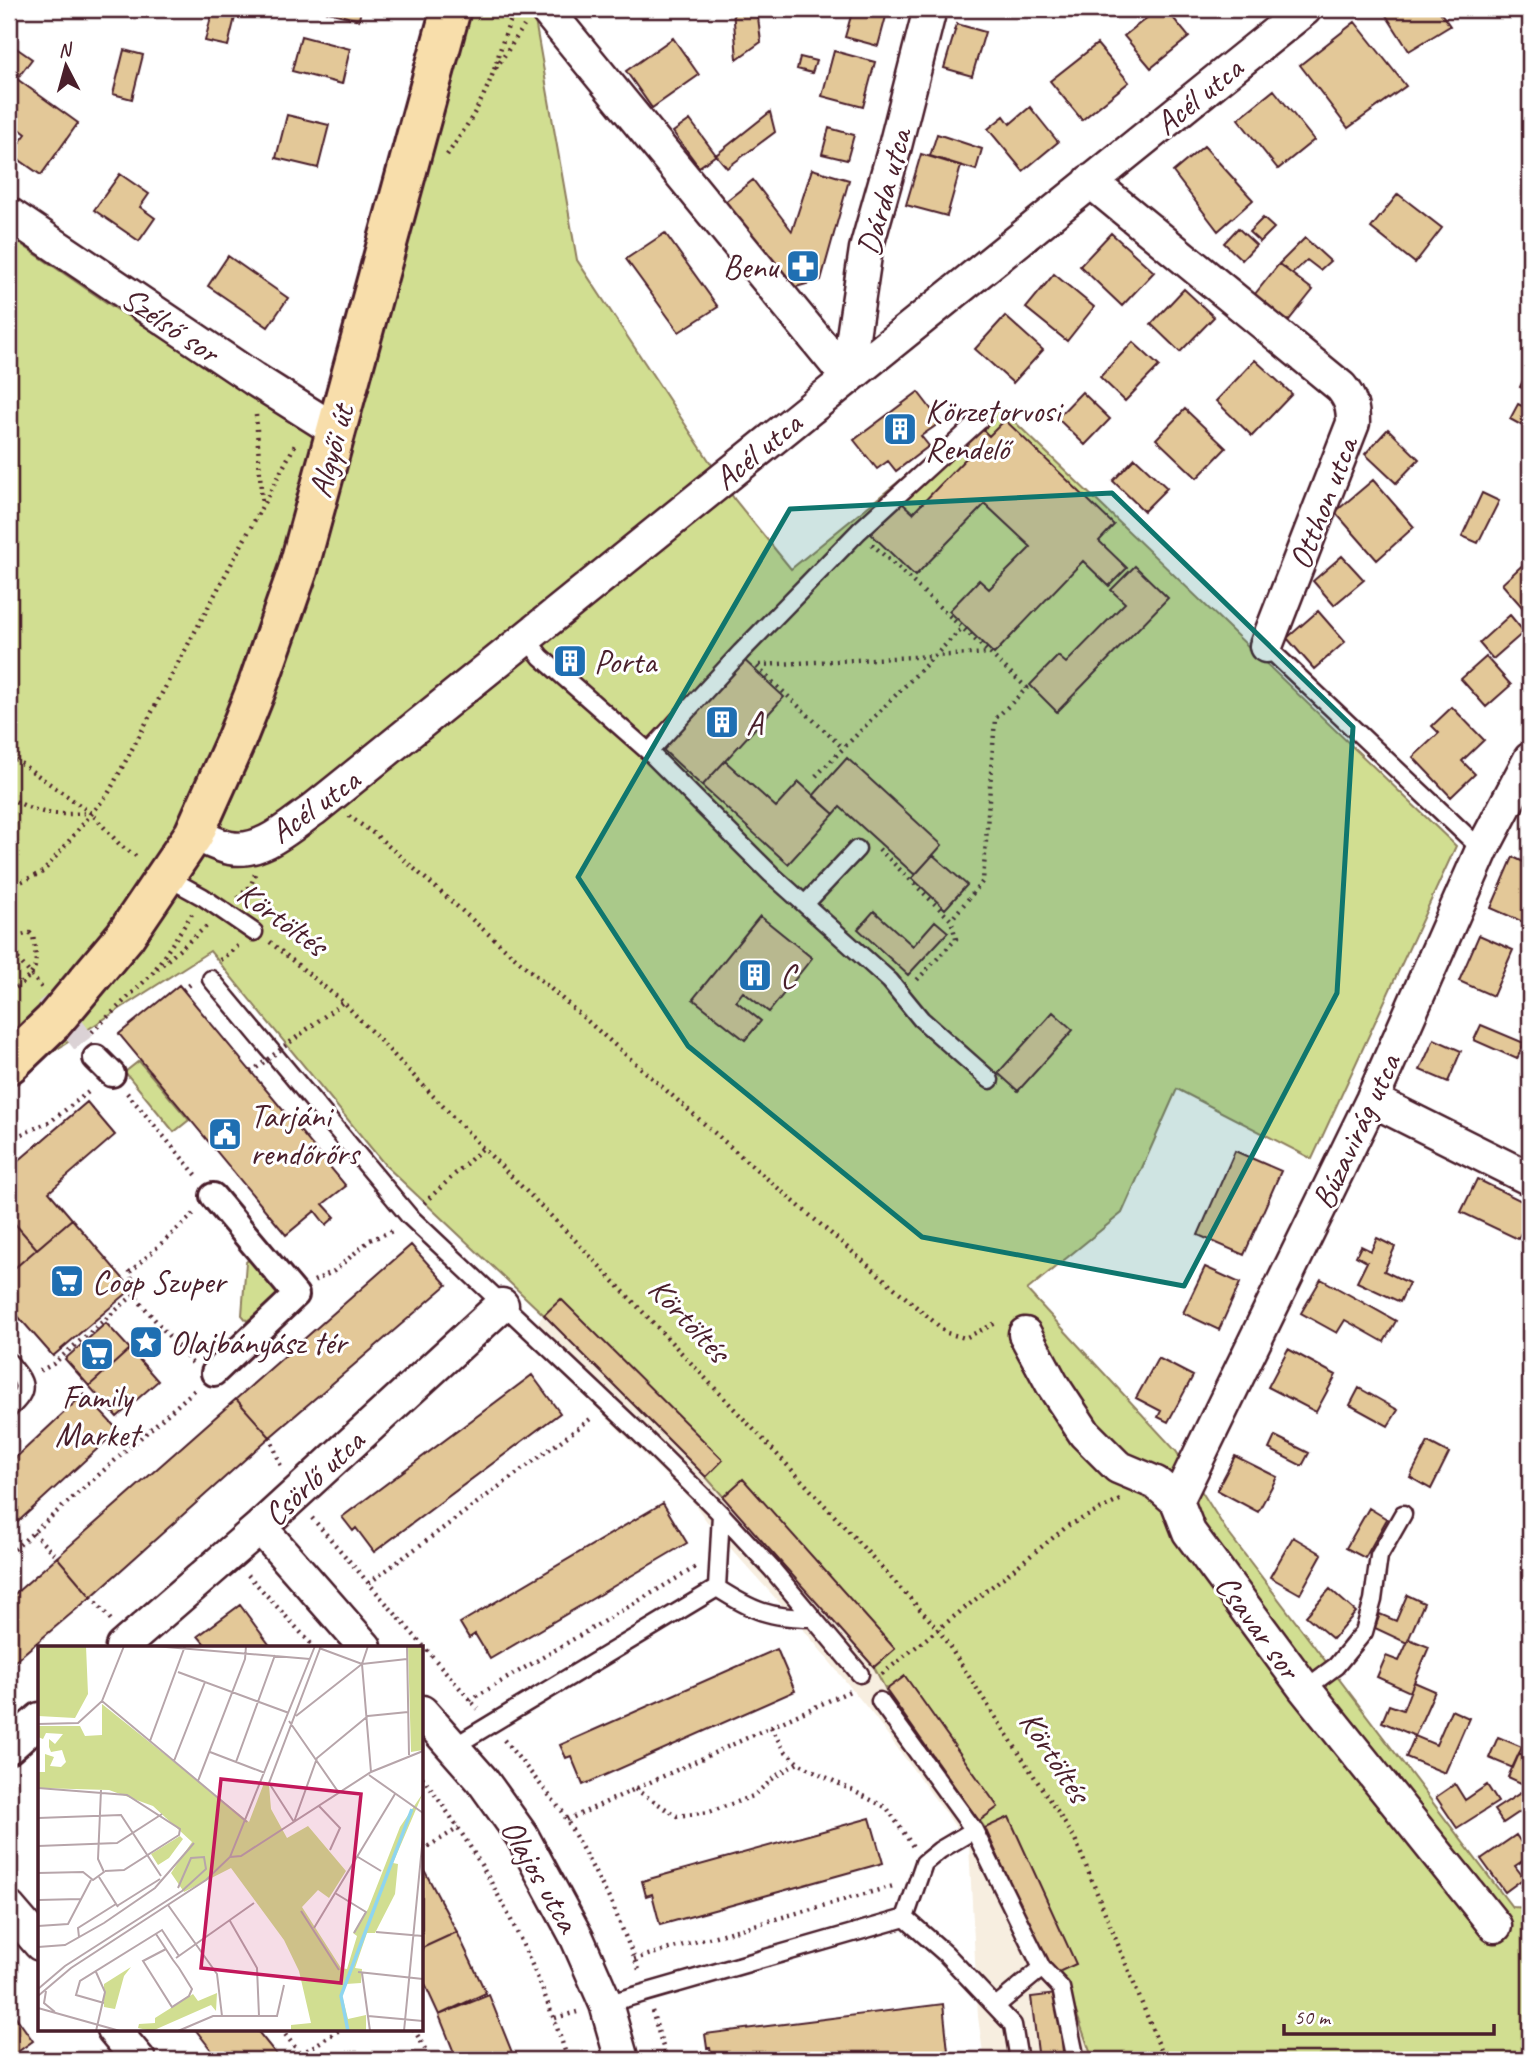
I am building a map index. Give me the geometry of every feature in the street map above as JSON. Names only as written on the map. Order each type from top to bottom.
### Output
[{"type":"main road","name":"Algyői út","points":[[9,1064],[82,989],[125,936],[166,876],[194,834],[246,715],[298,570],[323,423],[451,9]]},
{"type":"street","name":"Dárda utca","points":[[847,377],[866,249],[930,9]]},
{"type":"street","name":"Acél utca","points":[[194,834],[229,848],[248,849],[264,843],[326,800],[1301,10]]},
{"type":"street","points":[[537,14],[847,377]]},
{"type":"street","name":"Otthon utca","points":[[1090,181],[1331,379],[1349,397],[1353,423],[1266,646]]},
{"type":"street","name":"Szélső sor","points":[[9,214],[323,423]]},
{"type":"street","name":"Búzavirág utca","points":[[1166,1492],[1371,1100],[1482,850],[1530,759]]},
{"type":"street","points":[[1371,1100],[1530,1179]]},
{"type":"street","points":[[210,1376],[296,1295],[213,1196]]},
{"type":"street","name":"Csörlő utca","points":[[123,1646],[260,1527],[502,1305]]},
{"type":"street","points":[[1025,1334],[1052,1384],[1085,1434],[1118,1467],[1166,1492]]},
{"type":"street","name":"Csavar sor","points":[[1166,1492],[1189,1532],[1305,1689],[1495,1926]]},
{"type":"street","points":[[260,1527],[364,1646]]},
{"type":"street","name":"Olajos utca","points":[[424,1714],[482,1780],[522,1836],[577,1938],[606,2004],[622,2060]]},
{"type":"street","points":[[9,1747],[38,1721]]},
{"type":"street","points":[[9,1908],[38,1942]]},
{"type":"street","points":[[114,2030],[139,2060]]},
{"type":"lane","points":[[649,752],[741,652],[859,531],[979,421]]},
{"type":"lane","points":[[526,638],[541,657],[649,752],[771,874],[890,981],[921,1019],[990,1080]]},
{"type":"lane","name":"Otthon utca","points":[[1266,646],[1482,850]]},
{"type":"lane","points":[[804,904],[857,849]]},
{"type":"lane","name":"Körtöltés","points":[[166,876],[209,900],[254,932]]},
{"type":"lane","points":[[211,979],[410,1216],[721,1514],[867,1677]]},
{"type":"lane","points":[[9,1362],[24,1380],[25,1390],[9,1409]]},
{"type":"lane","points":[[717,1588],[721,1514]]},
{"type":"lane","points":[[1305,1689],[1336,1666],[1364,1632],[1373,1600],[1379,1556],[1403,1514]]},
{"type":"lane","points":[[717,1588],[749,1609],[786,1618],[813,1618]]},
{"type":"lane","points":[[453,1747],[717,1588]]},
{"type":"lane","points":[[880,1701],[974,1830],[1042,1968],[1061,1988],[1076,2060]]},
{"type":"lane","points":[[905,1918],[921,1871],[940,1850],[974,1830]]},
{"type":"lane","points":[[606,2004],[905,1918]]},
{"type":"lane","points":[[905,1918],[946,1954],[1013,2025],[1019,2060]]},
{"type":"lane","points":[[996,2006],[1042,1968]]},
{"type":"path","points":[[517,9],[507,25],[494,72],[537,14]]},
{"type":"path","points":[[254,379],[262,505]]},
{"type":"path","points":[[9,887],[43,872],[108,794],[262,505],[323,423]]},
{"type":"path","points":[[859,531],[1027,688],[995,719],[983,881],[951,920]]},
{"type":"path","points":[[816,776],[962,628]]},
{"type":"path","points":[[843,748],[754,665],[990,653]]},
{"type":"path","points":[[9,755],[91,813],[121,846],[166,876]]},
{"type":"path","points":[[9,799],[35,812],[54,815],[91,813]]},
{"type":"path","points":[[326,800],[377,835],[751,1164],[947,1332],[965,1338],[998,1322],[1010,1322],[1025,1334]]},
{"type":"path","points":[[857,849],[873,844],[951,920],[956,939],[902,995]]},
{"type":"path","name":"Körtöltés","points":[[254,932],[280,948],[343,1002],[591,1258],[938,1629],[1075,1839],[1165,2060]]},
{"type":"path","points":[[9,938],[30,933],[38,962],[31,975],[9,993]]},
{"type":"path","points":[[9,948],[47,995]]},
{"type":"path","points":[[251,1072],[343,1002]]},
{"type":"path","points":[[9,1140],[51,1121],[104,1066],[213,1196],[130,1272],[138,1300],[210,1376],[11,1552],[9,1545]]},
{"type":"path","points":[[296,1295],[318,1278],[334,1271],[370,1240],[394,1231],[483,1148]]},
{"type":"path","points":[[24,1380],[53,1364],[136,1293]]},
{"type":"path","points":[[369,1583],[609,1405]]},
{"type":"path","points":[[867,1677],[938,1629],[1069,1525],[1166,1492]]},
{"type":"path","points":[[33,1533],[57,1558]]},
{"type":"path","points":[[470,1700],[719,1553]]},
{"type":"path","points":[[243,1569],[313,1646]]},
{"type":"path","points":[[567,1820],[852,1690]]},
{"type":"path","points":[[634,1959],[921,1871],[887,1808],[798,1763],[783,1749],[771,1727]]},
{"type":"path","points":[[635,1789],[677,1816],[710,1812],[753,1796],[776,1776],[798,1763]]},
{"type":"path","points":[[424,1780],[459,1828],[523,1943],[543,1986],[568,2060]]},
{"type":"path","points":[[424,1849],[459,1828]]},
{"type":"path","points":[[282,2030],[305,2060]]},
{"type":"path","points":[[301,2054],[339,2030]]},
{"type":"path","points":[[415,2030],[430,2060]]},
{"type":"highlighted area","points":[[1112,493],[1353,727],[1337,993],[1184,1286],[922,1237],[688,1046],[578,877],[790,509]]},
{"type":"shaded area","points":[[544,1315],[706,1477],[874,1667],[886,1690],[985,1828],[1066,1984],[1093,2060],[984,2060],[978,2017],[969,1845],[873,1715],[692,1501],[524,1337]]},
{"type":"green space","points":[[471,9],[533,9],[577,260],[735,500],[791,569],[995,403],[1456,846],[1312,1159],[1177,1089],[1122,1213],[1027,1290],[1176,1451],[1226,1530],[1512,1907],[1530,1908],[1530,2060],[1093,2060],[1066,1984],[1052,1975],[985,1828],[886,1690],[874,1667],[706,1477],[544,1315],[385,1165],[210,951],[9,1080],[9,236],[116,309],[247,389],[355,433]]},
{"type":"green space","points":[[139,1061],[189,1120],[174,1132],[125,1072]]},
{"type":"green space","points":[[252,1257],[282,1293],[247,1321],[242,1315],[246,1262]]},
{"type":"building","points":[[213,9],[237,9],[228,46],[205,41]]},
{"type":"building","points":[[317,9],[361,9],[359,20]]},
{"type":"building","points":[[733,9],[757,9],[761,42],[737,59]]},
{"type":"building","points":[[853,9],[888,9],[878,46],[845,37]]},
{"type":"building","points":[[1158,9],[1166,9],[1189,37],[1151,68],[1124,36]]},
{"type":"building","points":[[1382,9],[1438,9],[1450,26],[1409,51]]},
{"type":"building","points":[[1355,22],[1406,86],[1348,128],[1300,65]]},
{"type":"building","points":[[957,24],[985,32],[972,76],[944,68]]},
{"type":"building","points":[[301,36],[350,49],[342,84],[292,71]]},
{"type":"building","points":[[673,38],[699,75],[652,108],[626,71]]},
{"type":"building","points":[[9,43],[32,59],[17,79],[78,123],[41,175],[11,154],[26,134],[9,121]]},
{"type":"building","points":[[1097,44],[1129,82],[1082,120],[1050,81]]},
{"type":"building","points":[[124,50],[143,55],[132,99],[113,94]]},
{"type":"building","points":[[834,51],[875,62],[863,107],[822,96]]},
{"type":"building","points":[[800,57],[816,61],[812,73],[797,69]]},
{"type":"building","points":[[1274,90],[1314,140],[1278,169],[1238,119]]},
{"type":"building","points":[[1030,107],[1058,142],[1023,171],[988,129],[1004,116],[1010,124]]},
{"type":"building","points":[[770,112],[775,132],[727,168],[716,155]]},
{"type":"building","points":[[287,115],[329,125],[318,168],[276,158]]},
{"type":"building","points":[[690,120],[716,155],[699,167],[673,132]]},
{"type":"building","points":[[829,128],[854,135],[847,160],[822,154]]},
{"type":"building","points":[[937,134],[982,149],[976,170],[930,156]]},
{"type":"building","points":[[1204,146],[1253,200],[1218,231],[1173,172]]},
{"type":"building","points":[[921,154],[961,166],[947,216],[906,205]]},
{"type":"building","points":[[812,169],[849,180],[821,280],[792,288],[725,202],[753,180],[792,231]]},
{"type":"building","points":[[120,174],[149,194],[140,207],[155,218],[139,241],[94,210]]},
{"type":"building","points":[[1398,194],[1442,228],[1415,263],[1371,228]]},
{"type":"building","points":[[1263,218],[1274,228],[1260,242],[1249,232]]},
{"type":"building","points":[[1238,228],[1256,245],[1242,260],[1224,243]]},
{"type":"building","points":[[665,233],[718,307],[679,332],[626,259]]},
{"type":"building","points":[[1111,233],[1154,272],[1122,306],[1080,266]]},
{"type":"building","points":[[1305,238],[1330,261],[1320,270],[1307,260],[1292,274],[1279,264]]},
{"type":"building","points":[[228,256],[288,298],[268,327],[208,286]]},
{"type":"building","points":[[1279,264],[1313,290],[1285,325],[1251,299]]},
{"type":"building","points":[[1054,274],[1094,307],[1067,341],[1026,308]]},
{"type":"building","points":[[1184,289],[1214,317],[1180,352],[1151,324]]},
{"type":"building","points":[[1005,316],[1043,350],[1013,383],[975,349]]},
{"type":"building","points":[[1133,342],[1159,366],[1125,401],[1100,377]]},
{"type":"building","points":[[1255,360],[1292,394],[1252,436],[1216,401]]},
{"type":"building","points":[[1530,365],[1530,392],[1520,387]]},
{"type":"building","name":"Körzetorvosi Rendelő","points":[[918,392],[941,422],[921,436],[929,446],[896,471],[888,461],[877,469],[854,440]]},
{"type":"building","points":[[1082,392],[1110,419],[1085,445],[1057,418]]},
{"type":"building","points":[[1518,404],[1530,410],[1530,430],[1510,419]]},
{"type":"building","points":[[1185,409],[1226,448],[1197,478],[1156,439]]},
{"type":"building","points":[[1005,420],[1114,525],[1099,541],[1127,568],[1109,586],[1083,561],[994,654],[949,611],[979,580],[989,589],[1031,547],[985,504],[915,576],[871,534],[902,503],[913,513],[971,453],[963,446],[981,428],[989,436]]},
{"type":"building","points":[[1388,429],[1419,459],[1396,483],[1365,454]]},
{"type":"building","points":[[1135,458],[1167,488],[1144,511],[1113,481]]},
{"type":"building","points":[[1373,480],[1414,527],[1377,560],[1335,512]]},
{"type":"building","points":[[1482,493],[1499,501],[1478,543],[1462,536]]},
{"type":"building","points":[[1530,538],[1530,552],[1523,544]]},
{"type":"building","points":[[1342,556],[1364,580],[1334,605],[1313,581]]},
{"type":"building","points":[[1528,560],[1530,562],[1530,616],[1502,584]]},
{"type":"building","points":[[1135,566],[1168,598],[1057,712],[1030,685],[1058,656],[1066,663],[1125,603],[1111,590]]},
{"type":"building","points":[[1318,611],[1345,642],[1314,669],[1287,638]]},
{"type":"building","points":[[1510,615],[1524,632],[1493,659],[1479,643]]},
{"type":"building","name":"Porta","points":[[574,649],[582,661],[566,673],[557,661]]},
{"type":"building","name":"A","points":[[741,657],[784,697],[702,786],[659,746]]},
{"type":"building","points":[[1486,657],[1511,685],[1486,707],[1461,679]]},
{"type":"building","points":[[1452,707],[1484,740],[1462,761],[1475,774],[1451,797],[1413,757],[1439,733],[1432,726]]},
{"type":"building","points":[[847,758],[942,845],[915,875],[840,807],[834,814],[813,796]]},
{"type":"building","points":[[725,761],[776,807],[799,782],[834,814],[788,864],[702,786]]},
{"type":"building","points":[[933,855],[967,885],[945,909],[912,878]]},
{"type":"building","points":[[1513,857],[1530,865],[1530,925],[1491,908]]},
{"type":"building","points":[[874,911],[913,946],[935,921],[948,932],[908,975],[858,929]]},
{"type":"building","name":"C","points":[[760,916],[812,958],[769,1012],[743,992],[736,1001],[761,1021],[745,1040],[693,999]]},
{"type":"building","points":[[1479,935],[1513,950],[1493,996],[1459,981]]},
{"type":"building","points":[[179,985],[346,1186],[323,1204],[335,1217],[326,1225],[315,1211],[286,1235],[119,1034]]},
{"type":"building","points":[[1053,1012],[1073,1030],[1018,1091],[998,1073]]},
{"type":"building","points":[[1481,1025],[1524,1043],[1517,1059],[1474,1040]]},
{"type":"building","points":[[1434,1039],[1461,1051],[1448,1082],[1420,1070]]},
{"type":"building","points":[[87,1102],[115,1135],[49,1192],[72,1219],[37,1249],[9,1217],[9,1152],[17,1162]]},
{"type":"building","points":[[1235,1151],[1281,1171],[1244,1255],[1198,1235]]},
{"type":"building","points":[[1477,1179],[1530,1205],[1530,1215],[1518,1239],[1461,1212]]},
{"type":"building","points":[[9,1217],[37,1249],[9,1273]]},
{"type":"building","name":"Coop Szuper","points":[[72,1219],[132,1289],[53,1356],[9,1306],[9,1273]]},
{"type":"building","points":[[1377,1238],[1395,1247],[1384,1271],[1409,1283],[1400,1302],[1357,1282],[1367,1262],[1356,1256],[1361,1246],[1371,1251]]},
{"type":"building","points":[[411,1245],[447,1285],[270,1437],[236,1399]]},
{"type":"building","points":[[1205,1267],[1240,1283],[1219,1330],[1183,1313]]},
{"type":"building","points":[[1321,1279],[1396,1321],[1384,1342],[1345,1320],[1337,1333],[1301,1313]]},
{"type":"building","points":[[561,1299],[723,1460],[706,1477],[544,1315]]},
{"type":"building","name":"Family Market","points":[[106,1323],[130,1349],[89,1386],[65,1359]]},
{"type":"building","points":[[130,1349],[158,1381],[117,1417],[89,1386]]},
{"type":"building","points":[[1288,1349],[1336,1375],[1316,1412],[1268,1387]]},
{"type":"building","points":[[1158,1358],[1193,1376],[1168,1422],[1158,1417],[1161,1411],[1136,1398]]},
{"type":"building","points":[[532,1375],[560,1413],[374,1552],[356,1528],[353,1531],[342,1517]]},
{"type":"building","points":[[1359,1388],[1398,1410],[1388,1426],[1350,1405]]},
{"type":"building","points":[[84,1394],[118,1430],[9,1530],[9,1464]]},
{"type":"building","points":[[236,1399],[270,1437],[91,1597],[57,1557]]},
{"type":"building","points":[[1275,1436],[1309,1453],[1302,1466],[1269,1449]]},
{"type":"building","points":[[1428,1442],[1449,1453],[1431,1489],[1410,1477]]},
{"type":"building","points":[[1235,1456],[1277,1477],[1258,1512],[1217,1490]]},
{"type":"building","points":[[743,1479],[895,1649],[874,1667],[723,1497]]},
{"type":"building","points":[[663,1503],[687,1543],[490,1659],[475,1634],[469,1638],[460,1623]]},
{"type":"building","points":[[1369,1508],[1387,1519],[1365,1558],[1346,1548]]},
{"type":"building","points":[[1293,1537],[1322,1554],[1300,1594],[1270,1577]]},
{"type":"building","points":[[57,1557],[91,1597],[9,1666],[9,1599]]},
{"type":"building","points":[[1330,1589],[1356,1612],[1333,1639],[1306,1616]]},
{"type":"building","points":[[1407,1595],[1424,1603],[1407,1643],[1375,1628],[1380,1614],[1396,1621]]},
{"type":"building","points":[[240,1605],[270,1646],[206,1646],[198,1636]]},
{"type":"building","points":[[1409,1639],[1429,1647],[1410,1692],[1377,1677],[1386,1656],[1399,1661]]},
{"type":"building","points":[[777,1649],[795,1691],[583,1785],[571,1756],[566,1758],[560,1745]]},
{"type":"building","points":[[905,1676],[998,1807],[979,1821],[886,1690]]},
{"type":"building","points":[[1414,1682],[1435,1691],[1415,1736],[1382,1722],[1389,1705],[1403,1710]]},
{"type":"building","points":[[1451,1710],[1469,1718],[1445,1773],[1406,1757],[1415,1736],[1436,1745]]},
{"type":"building","points":[[1498,1737],[1522,1747],[1513,1768],[1489,1758]]},
{"type":"building","points":[[1519,1753],[1530,1758],[1530,1769],[1523,1784],[1508,1777]]},
{"type":"building","points":[[1455,1784],[1465,1800],[1487,1785],[1498,1802],[1457,1828],[1436,1797]]},
{"type":"building","points":[[1522,1792],[1530,1805],[1503,1823],[1494,1810]]},
{"type":"building","points":[[1009,1817],[1076,1964],[1052,1975],[985,1828]]},
{"type":"building","points":[[870,1818],[883,1863],[660,1925],[652,1894],[646,1896],[642,1881]]},
{"type":"building","points":[[1516,1835],[1530,1856],[1515,1866],[1524,1878],[1505,1892],[1481,1859]]},
{"type":"building","points":[[424,1870],[457,1932],[424,1947]]},
{"type":"building","points":[[457,1932],[486,1993],[439,2015],[424,1982],[424,1947]]},
{"type":"building","points":[[1056,1994],[1064,2060],[1039,2060],[1031,1997]]},
{"type":"building","points":[[489,1995],[515,2060],[457,2060],[439,2015]]},
{"type":"building","points":[[943,2004],[948,2051],[874,2060],[712,2060],[710,2048],[707,2048],[705,2034]]},
{"type":"building","points":[[9,2007],[33,2041],[9,2058]]},
{"type":"building","points":[[196,2030],[257,2030],[281,2060],[219,2060]]},
{"type":"tunnel","points":[[47,995],[96,1058]]},
{"type":"place","name":"Benu","points":[[803,266]]},
{"type":"place","name":"Körzetorvosi Rendelő","points":[[900,429]]},
{"type":"place","name":"Porta","points":[[570,661]]},
{"type":"place","name":"A","points":[[722,722]]},
{"type":"place","name":"C","points":[[755,975]]},
{"type":"place","name":"Tarjáni rendőrőrs","points":[[225,1134]]},
{"type":"place","name":"Coop Szuper","points":[[67,1281]]},
{"type":"place","name":"Olajbányász tér","points":[[146,1342]]},
{"type":"place","name":"Family Market","points":[[97,1354]]}]
